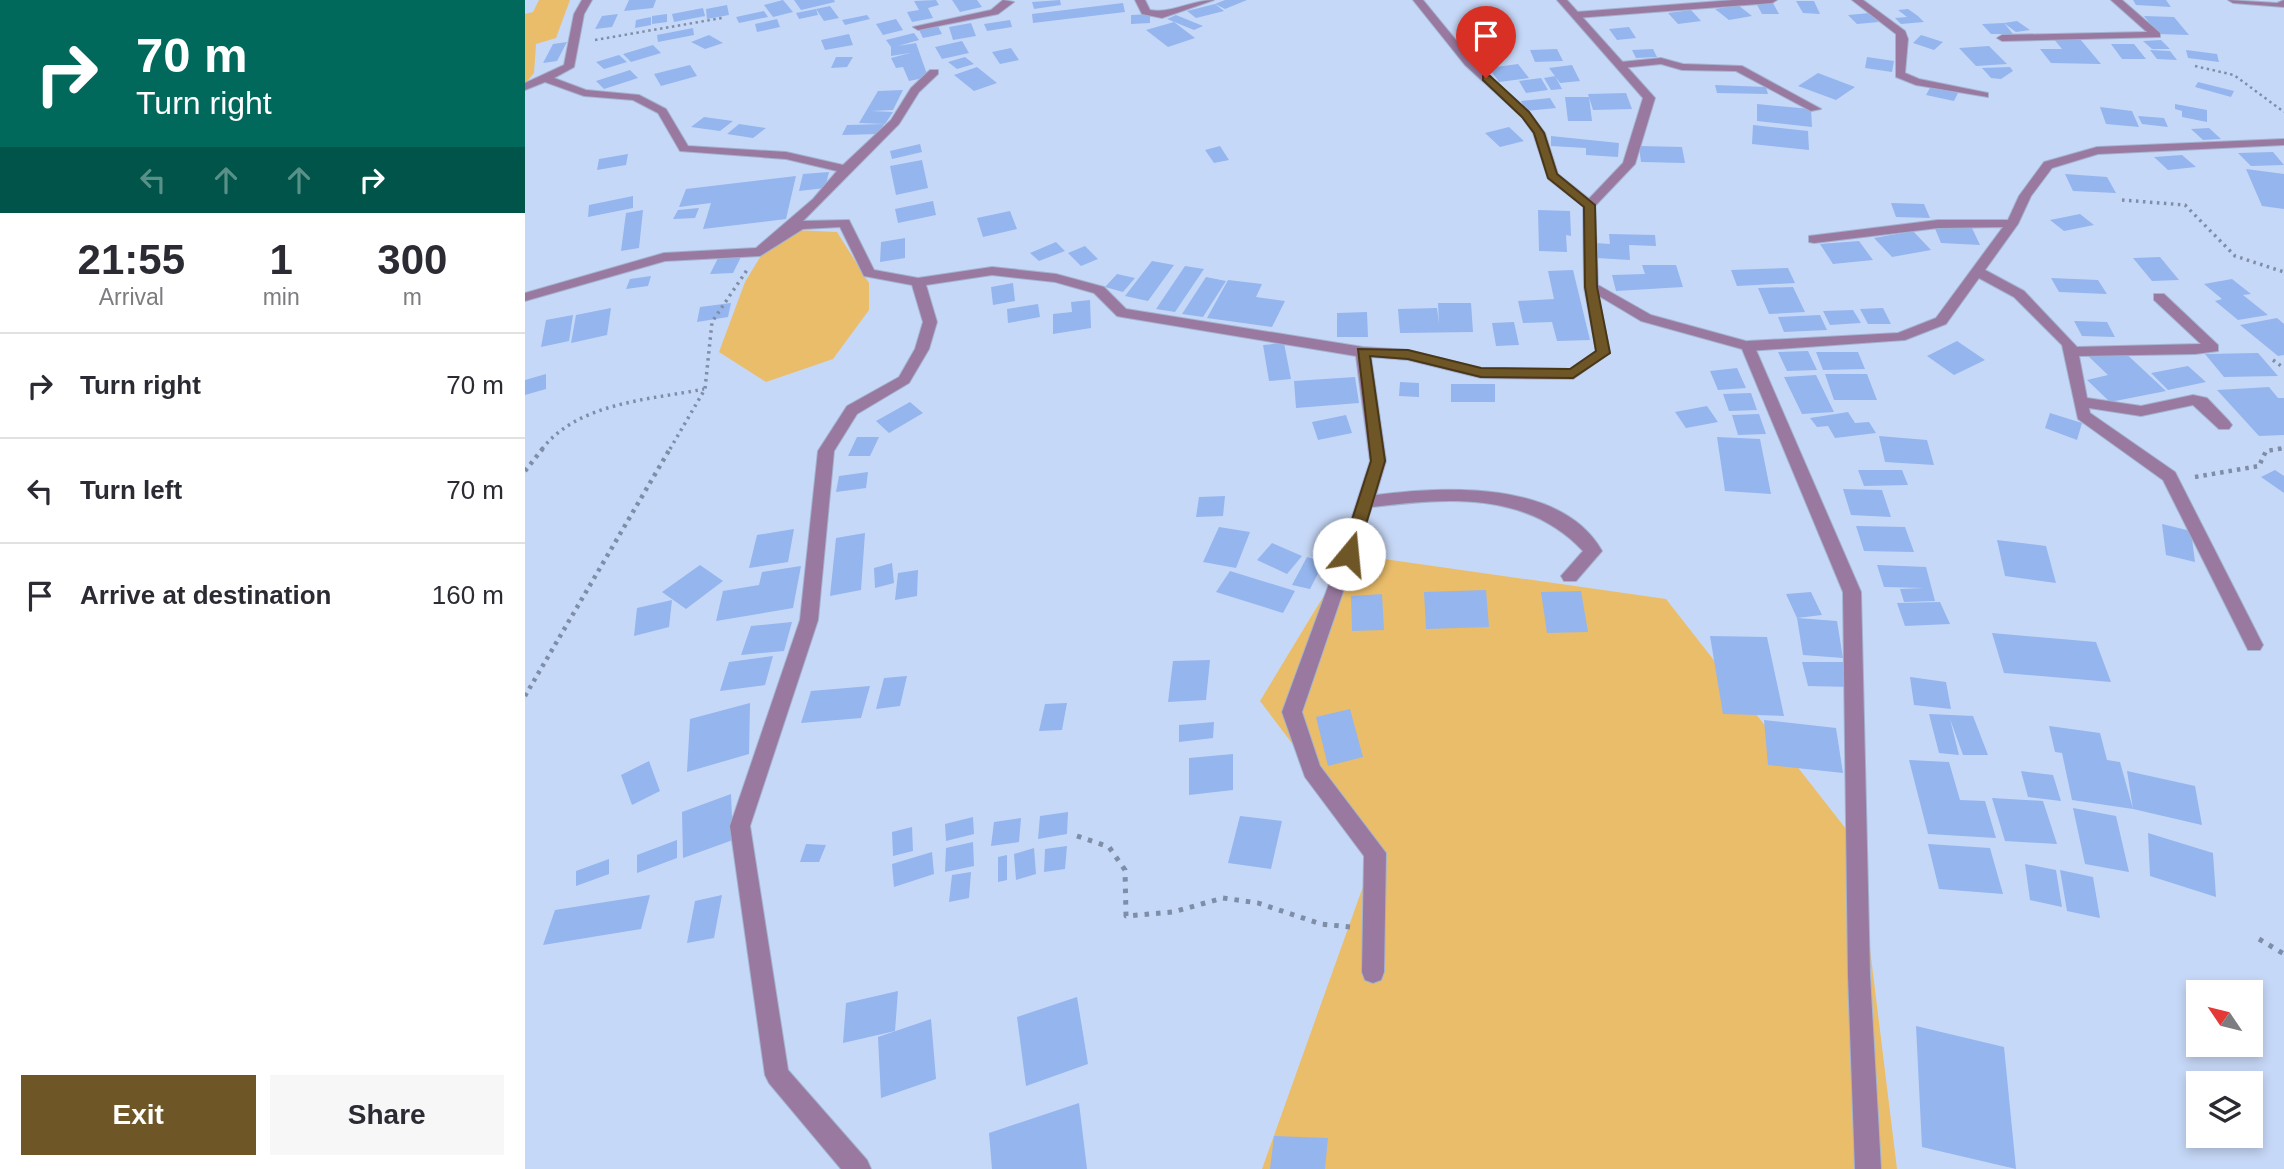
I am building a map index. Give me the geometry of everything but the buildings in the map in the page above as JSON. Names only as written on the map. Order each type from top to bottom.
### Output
[{"type":"street","points":[[525,87],[569,67],[579,14],[587,0]]},
{"type":"street","points":[[918,27],[994,12],[1008,0]]},
{"type":"street","points":[[1140,0],[1146,12],[1162,15],[1209,0]]},
{"type":"street","points":[[1418,0],[1469,63],[1526,114],[1539,133],[1552,176],[1589,205]]},
{"type":"street","points":[[525,297],[664,257],[760,252],[782,233],[804,222],[845,223],[869,273],[918,282],[992,271],[1056,278],[1099,290],[1122,313],[1363,352],[1408,355],[1481,373],[1573,374],[1603,353],[1591,287],[1589,205],[1629,164],[1649,98],[1562,0]]},
{"type":"street","points":[[1576,15],[1772,0]]},
{"type":"street","points":[[1857,0],[1901,33],[1903,39],[1900,75],[1916,82],[1983,95]]},
{"type":"street","points":[[2002,38],[2156,35],[2116,0]]},
{"type":"street","points":[[2232,0],[2283,4]]},
{"type":"street","points":[[1621,65],[1661,61],[1682,67],[1738,68],[1815,109]]},
{"type":"street","points":[[760,252],[817,202],[845,170],[895,122],[915,90],[934,72]]},
{"type":"street","points":[[547,79],[584,93],[635,97],[662,111],[684,149],[778,154],[824,162],[845,170]]},
{"type":"street","points":[[1591,287],[1646,318],[1748,346],[1900,337],[1941,321],[2012,224],[2025,196],[2048,166],[2097,151],[2284,142]]},
{"type":"street","points":[[1814,239],[1902,225],[1938,226],[1978,221],[2012,224]]},
{"type":"street","points":[[1978,272],[2019,294],[2069,344],[2083,415],[2169,476],[2254,645]]},
{"type":"street","points":[[858,1169],[777,1075],[740,826],[809,621],[826,451],[852,410],[904,380],[922,349],[930,322],[918,282]]},
{"type":"street","points":[[2070,352],[2105,347],[2185,351],[2213,348],[2159,297]]},
{"type":"street","points":[[1748,346],[1851,592],[1859,975],[1868,1169]]},
{"type":"street","points":[[1363,352],[1378,461],[1292,712],[1313,771],[1375,853],[1373,972]]},
{"type":"street","points":[[2080,402],[2141,411],[2193,400],[2202,402],[2224,425]]},
{"type":"street","points":[[1365,502],[1423,494],[1478,497],[1528,505],[1579,531],[1593,551],[1570,576]]},
{"type":"path","points":[[574,45],[615,34],[663,30],[722,18]]},
{"type":"path","points":[[2196,66],[2234,75],[2284,112]]},
{"type":"path","points":[[2122,200],[2185,205],[2235,256],[2284,272]]},
{"type":"path","points":[[525,696],[705,389],[712,322],[760,252]]},
{"type":"path","points":[[2273,360],[2284,368]]},
{"type":"path","points":[[525,471],[557,430],[594,411],[705,389]]},
{"type":"path","points":[[2169,476],[2200,478],[2259,466],[2266,451],[2284,448]]},
{"type":"path","points":[[1077,836],[1109,847],[1125,870],[1126,916],[1173,912],[1223,898],[1258,903],[1321,924],[1375,930]]},
{"type":"path","points":[[2259,939],[2284,954]]},
{"type":"shaded area","points":[[539,0],[570,0],[556,38],[536,44],[534,73],[525,84],[525,14],[533,12]]},
{"type":"shaded area","points":[[794,230],[837,232],[869,283],[869,310],[833,359],[766,382],[719,352],[745,282],[771,239]]},
{"type":"shaded area","points":[[1349,554],[1666,599],[1857,843],[1897,1169],[1262,1169],[1375,853],[1260,701]]},
{"type":"route","points":[[1349,554],[1378,461],[1363,352],[1408,355],[1481,373],[1573,374],[1603,353],[1591,287],[1589,205],[1552,176],[1539,133],[1526,114],[1486,78]]}]
